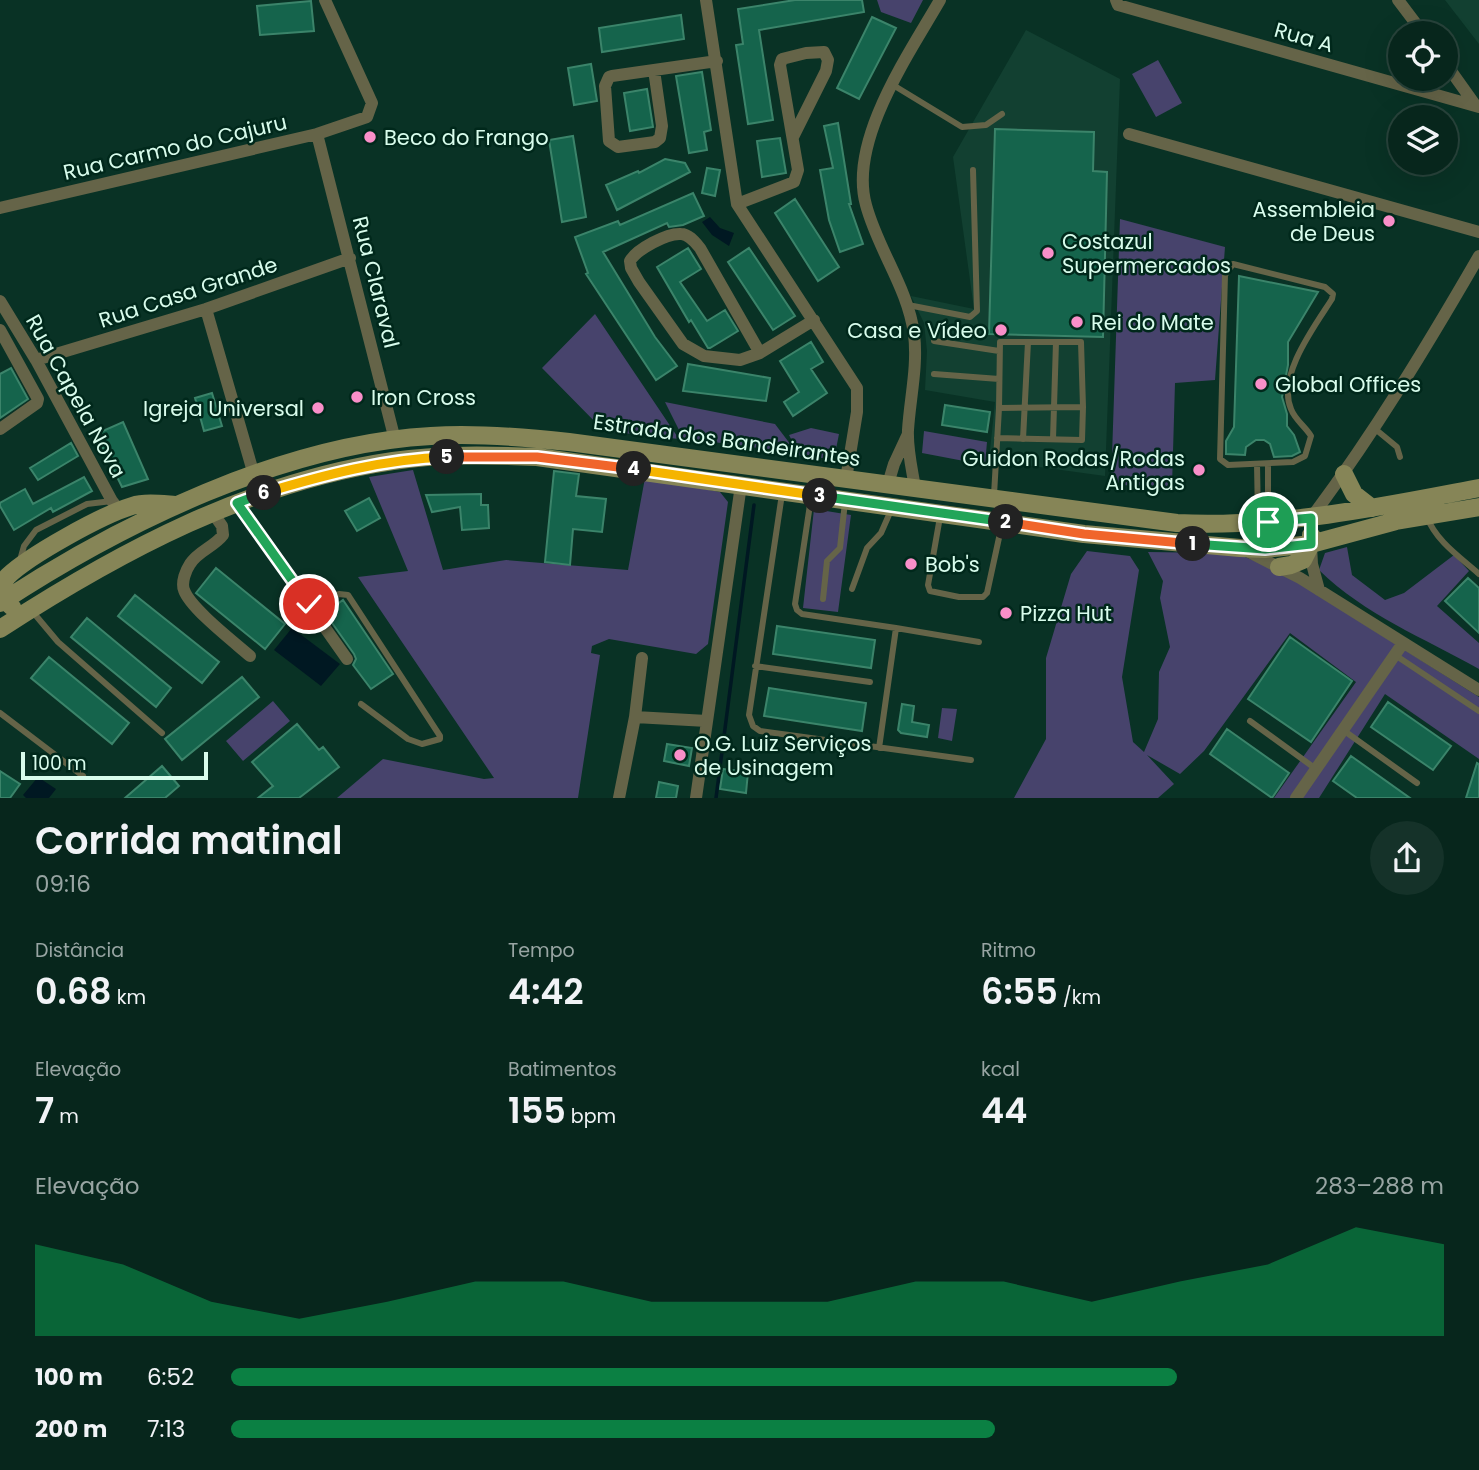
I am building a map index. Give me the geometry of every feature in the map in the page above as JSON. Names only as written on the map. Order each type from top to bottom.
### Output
[{"type":"main road","name":"Estrada dos Bandeirantes","points":[[2,602],[85,550],[179,505],[254,475],[329,452],[432,436],[520,437],[1177,523],[1222,525],[1311,518],[1479,488]]},
{"type":"main road","name":"Estrada dos Bandeirantes","points":[[0,629],[79,579],[212,513],[326,474],[394,461],[446,457],[537,457],[1084,534],[1240,548],[1265,549],[1311,544],[1427,515],[1479,507]]},
{"type":"main road","points":[[1344,474],[1354,494],[1372,508]]},
{"type":"main road","points":[[30,610],[2,602],[1,588],[9,571],[74,534],[115,506],[179,505]]},
{"type":"main road","points":[[1279,567],[1303,559],[1311,544],[1311,518]]},
{"type":"street","name":"Rua Carmo do Cajuru","points":[[0,208],[317,134],[367,117],[372,103],[326,0]]},
{"type":"street","points":[[706,0],[737,204],[857,388],[857,412],[846,479]]},
{"type":"street","points":[[915,488],[908,432],[915,369],[914,335],[908,305],[866,205],[862,181],[868,138],[893,85],[940,0]]},
{"type":"street","points":[[1398,0],[1414,21]]},
{"type":"street","name":"Rua A","points":[[1117,3],[1478,106]]},
{"type":"street","points":[[737,204],[794,182],[798,170],[779,70],[780,61],[806,53],[824,52],[828,60],[826,72],[793,137]]},
{"type":"street","points":[[654,70],[662,126],[660,138],[655,142],[618,147],[609,141],[606,81],[612,76],[716,61]]},
{"type":"street","points":[[1458,80],[1478,106]]},
{"type":"street","name":"Rua Claraval","points":[[317,134],[395,440]]},
{"type":"street","points":[[1129,134],[1479,232]]},
{"type":"street","points":[[760,353],[700,247],[689,237],[682,234],[669,237],[640,249],[633,255],[629,261],[631,268],[683,344],[704,356],[740,360],[760,353],[814,320]]},
{"type":"street","points":[[1311,518],[1393,400],[1479,256]]},
{"type":"street","name":"Rua Casa Grande","points":[[36,360],[206,309],[350,258]]},
{"type":"street","name":"Rua Capela Nova","points":[[0,301],[36,360],[115,506]]},
{"type":"street","points":[[206,309],[254,475]]},
{"type":"street","points":[[0,330],[38,399],[37,403],[0,429]]},
{"type":"street","points":[[888,484],[908,432]]},
{"type":"street","points":[[696,798],[741,485]]},
{"type":"street","points":[[237,503],[347,659]]},
{"type":"street","points":[[212,513],[222,526],[223,535],[218,542],[190,563],[183,588],[191,602],[250,656]]},
{"type":"street","points":[[1311,544],[1312,564],[1319,590]]},
{"type":"street","points":[[1240,548],[1319,590],[1479,690]]},
{"type":"street","points":[[1296,798],[1403,643]]},
{"type":"street","points":[[619,798],[635,717],[642,658]]},
{"type":"street","points":[[635,717],[707,721]]},
{"type":"lane","points":[[893,85],[962,127],[986,125],[1002,114]]},
{"type":"lane","points":[[908,305],[970,317],[977,311],[973,170]]},
{"type":"lane","points":[[1233,264],[1325,287],[1333,294],[1290,368],[1291,409],[1311,436],[1307,448],[1300,460],[1268,465],[1227,465],[1220,459],[1225,275],[1233,264]]},
{"type":"lane","points":[[934,341],[999,351]]},
{"type":"lane","points":[[994,500],[1000,342],[1081,342],[1082,440],[997,438]]},
{"type":"lane","points":[[1023,439],[1028,342]]},
{"type":"lane","points":[[1053,439],[1056,342]]},
{"type":"lane","points":[[934,374],[999,379]]},
{"type":"lane","points":[[999,408],[1083,407]]},
{"type":"lane","points":[[1373,428],[1397,447],[1400,457]]},
{"type":"lane","points":[[1258,464],[1263,522]]},
{"type":"lane","points":[[1263,522],[1268,465]]},
{"type":"lane","points":[[783,491],[755,666],[749,715],[752,726],[760,731],[971,760]]},
{"type":"lane","points":[[811,495],[795,604],[797,610],[802,614],[979,642]]},
{"type":"lane","points":[[823,599],[827,561],[840,548],[845,500]]},
{"type":"lane","points":[[9,571],[36,530],[87,504],[115,506]]},
{"type":"lane","points":[[852,589],[867,548],[881,533],[892,506]]},
{"type":"lane","points":[[941,512],[928,585],[930,591],[959,597],[983,597],[987,593],[1002,522]]},
{"type":"lane","points":[[1427,515],[1432,529],[1479,574]]},
{"type":"lane","points":[[74,534],[85,550]]},
{"type":"lane","points":[[309,604],[339,594],[348,595],[399,671],[440,736],[439,739],[422,744],[408,739],[361,704]]},
{"type":"lane","points":[[30,610],[58,642],[162,733]]},
{"type":"lane","points":[[879,748],[896,628]]},
{"type":"lane","points":[[1395,655],[1479,711]]},
{"type":"lane","points":[[755,666],[870,682]]},
{"type":"lane","points":[[0,713],[83,776]]},
{"type":"lane","points":[[1250,721],[1316,769]]},
{"type":"lane","points":[[1343,730],[1416,783]]},
{"type":"shaded area","points":[[877,0],[923,0],[911,23],[881,12]]},
{"type":"shaded area","points":[[1445,0],[1479,0],[1479,44]]},
{"type":"shaded area","points":[[1026,30],[1120,79],[1105,476],[989,460],[995,402],[925,390],[927,351],[924,323],[911,296],[974,309],[953,157]]},
{"type":"shaded area","points":[[1158,60],[1182,103],[1156,117],[1132,74]]},
{"type":"shaded area","points":[[1120,219],[1225,247],[1215,380],[1175,383],[1172,486],[1111,485]]},
{"type":"shaded area","points":[[595,314],[679,439],[604,431],[542,368]]},
{"type":"shaded area","points":[[665,402],[775,424],[797,453],[683,438]]},
{"type":"shaded area","points":[[811,428],[839,434],[834,459],[800,456],[789,435]]},
{"type":"shaded area","points":[[924,431],[987,442],[985,465],[922,453]]},
{"type":"shaded area","points":[[413,470],[443,570],[506,560],[628,570],[645,478],[720,492],[728,502],[708,644],[696,654],[609,639],[592,646],[591,653],[600,655],[578,798],[337,798],[383,759],[484,779],[494,778],[358,577],[408,571],[369,477]]},
{"type":"shaded area","points":[[814,509],[851,515],[838,612],[803,608]]},
{"type":"shaded area","points":[[1347,547],[1352,575],[1385,600],[1404,593],[1454,555],[1469,571],[1437,606],[1479,643],[1479,669],[1375,613],[1319,570],[1325,553]]},
{"type":"shaded area","points":[[1087,551],[1130,556],[1139,570],[1122,677],[1133,742],[1144,752],[1158,719],[1159,672],[1170,647],[1160,598],[1163,581],[1148,552],[1219,553],[1245,557],[1282,572],[1479,697],[1479,759],[1385,694],[1319,798],[1274,798],[1356,682],[1290,633],[1204,751],[1180,774],[1147,755],[1174,784],[1158,798],[1014,798],[1046,739],[1046,658],[1071,574]]},
{"type":"shaded area","points":[[273,701],[290,721],[243,761],[226,741]]},
{"type":"shaded area","points":[[942,708],[957,709],[952,741],[938,738]]},
{"type":"water","points":[[710,217],[720,228],[734,233],[729,246],[712,235],[702,222]]},
{"type":"water","points":[[292,628],[340,664],[321,686],[274,650]]},
{"type":"water","points":[[38,777],[56,789],[49,798],[26,798],[23,795]]},
{"type":"building","points":[[795,0],[862,0],[864,12],[759,30],[773,120],[748,124],[736,45],[743,44],[738,9]]},
{"type":"building","points":[[311,1],[314,31],[260,35],[257,6]]},
{"type":"building","points":[[681,15],[684,39],[602,52],[599,28]]},
{"type":"building","points":[[872,17],[896,28],[859,99],[837,88]]},
{"type":"building","points":[[591,64],[597,101],[574,105],[568,68]]},
{"type":"building","points":[[702,72],[711,130],[704,132],[707,150],[689,153],[676,76]]},
{"type":"building","points":[[647,89],[653,127],[630,131],[624,93]]},
{"type":"building","points":[[838,123],[849,204],[863,244],[840,252],[829,220],[820,170],[833,168],[824,126]]},
{"type":"building","name":"Costazul Supermercados","points":[[995,129],[1094,132],[1093,171],[1107,172],[1103,337],[989,334]]},
{"type":"building","points":[[573,136],[586,217],[562,222],[549,140]]},
{"type":"building","points":[[780,138],[786,173],[762,177],[757,141]]},
{"type":"building","points":[[665,159],[685,163],[690,172],[617,210],[606,185],[638,171],[639,173]]},
{"type":"building","points":[[707,168],[720,170],[715,196],[702,193]]},
{"type":"building","points":[[693,193],[704,216],[683,225],[669,227],[667,223],[603,252],[655,337],[677,366],[656,380],[586,274],[588,273],[575,237],[618,221],[620,225]]},
{"type":"building","points":[[795,199],[839,267],[818,281],[775,213]]},
{"type":"building","points":[[688,248],[701,269],[680,282],[707,321],[725,310],[738,331],[710,348],[691,320],[689,322],[657,267]]},
{"type":"building","points":[[749,248],[795,316],[773,330],[728,262]]},
{"type":"building","name":"Global Offices","points":[[1239,276],[1318,292],[1288,342],[1288,365],[1282,397],[1287,426],[1294,435],[1300,452],[1292,456],[1274,457],[1270,444],[1264,440],[1256,440],[1246,447],[1245,455],[1226,454],[1226,441],[1234,427]]},
{"type":"building","points":[[811,342],[823,362],[811,369],[827,393],[793,416],[784,402],[799,392],[780,361]]},
{"type":"building","points":[[688,364],[770,378],[766,401],[683,391]]},
{"type":"building","points":[[11,368],[28,399],[0,418],[0,374]]},
{"type":"building","points":[[212,393],[222,426],[204,431],[195,398]]},
{"type":"building","points":[[945,405],[990,412],[987,432],[942,425]]},
{"type":"building","points":[[123,422],[148,479],[122,487],[96,434]]},
{"type":"building","points":[[71,443],[78,456],[38,480],[30,468]]},
{"type":"building","points":[[554,471],[579,474],[576,496],[606,499],[602,532],[573,529],[570,565],[545,562]]},
{"type":"building","points":[[84,477],[92,491],[53,512],[51,508],[14,530],[0,506],[0,503],[25,489],[33,504]]},
{"type":"building","points":[[481,494],[481,505],[488,505],[489,528],[462,530],[460,507],[432,512],[426,495]]},
{"type":"building","points":[[369,498],[380,518],[357,531],[345,511]]},
{"type":"building","points":[[216,568],[285,624],[265,649],[196,593]]},
{"type":"building","points":[[1468,578],[1479,588],[1479,633],[1445,601]]},
{"type":"building","points":[[135,595],[219,662],[202,683],[118,616]]},
{"type":"building","points":[[343,600],[393,674],[371,689],[353,665],[356,659],[354,654],[325,613]]},
{"type":"building","points":[[87,618],[171,688],[156,707],[71,637]]},
{"type":"building","points":[[777,626],[875,640],[871,668],[773,654]]},
{"type":"building","points":[[1290,637],[1352,681],[1311,742],[1248,699]]},
{"type":"building","points":[[49,657],[129,723],[112,744],[31,678]]},
{"type":"building","points":[[242,677],[259,697],[182,760],[165,739]]},
{"type":"building","points":[[769,688],[866,703],[862,731],[764,716]]},
{"type":"building","points":[[1388,702],[1451,746],[1433,770],[1371,727]]},
{"type":"building","points":[[902,704],[914,706],[912,722],[929,725],[927,737],[901,733],[898,730]]},
{"type":"building","points":[[297,724],[319,750],[323,747],[339,767],[299,798],[258,798],[273,786],[252,762]]},
{"type":"building","points":[[1227,729],[1289,773],[1272,798],[1210,754]]},
{"type":"building","points":[[667,744],[692,748],[689,766],[664,761]]},
{"type":"building","points":[[1351,756],[1410,798],[1357,798],[1333,781]]},
{"type":"building","points":[[1477,763],[1479,798],[1466,798]]},
{"type":"building","points":[[162,766],[179,786],[165,798],[125,798]]},
{"type":"building","points":[[723,769],[748,772],[746,793],[720,789]]},
{"type":"building","points":[[0,771],[20,784],[10,798],[0,798]]},
{"type":"building","points":[[659,782],[678,786],[676,798],[656,798]]},
{"type":"waterway","points":[[716,798],[754,505]]},
{"type":"place","name":"Beco do Frango","points":[[370,137]]},
{"type":"place","name":"Assembleia de Deus","points":[[1389,221]]},
{"type":"place","name":"Costazul Supermercados","points":[[1048,253]]},
{"type":"place","name":"Rei do Mate","points":[[1077,322]]},
{"type":"place","name":"Casa e Vídeo","points":[[1001,330]]},
{"type":"place","name":"Global Offices","points":[[1261,384]]},
{"type":"place","name":"Iron Cross","points":[[357,397]]},
{"type":"place","name":"Igreja Universal","points":[[318,408]]},
{"type":"place","name":"Guidon Rodas/Rodas Antigas","points":[[1199,470]]},
{"type":"place","name":"Bob's","points":[[911,564]]},
{"type":"place","name":"Pizza Hut","points":[[1006,613]]},
{"type":"place","name":"O.G. Luiz Serviços de Usinagem","points":[[680,755]]},
{"type":"route","points":[[309,604],[237,503],[326,474],[394,461],[434,457],[537,457],[613,466],[1084,534],[1240,548],[1265,549],[1311,544],[1311,518],[1268,522]]}]
